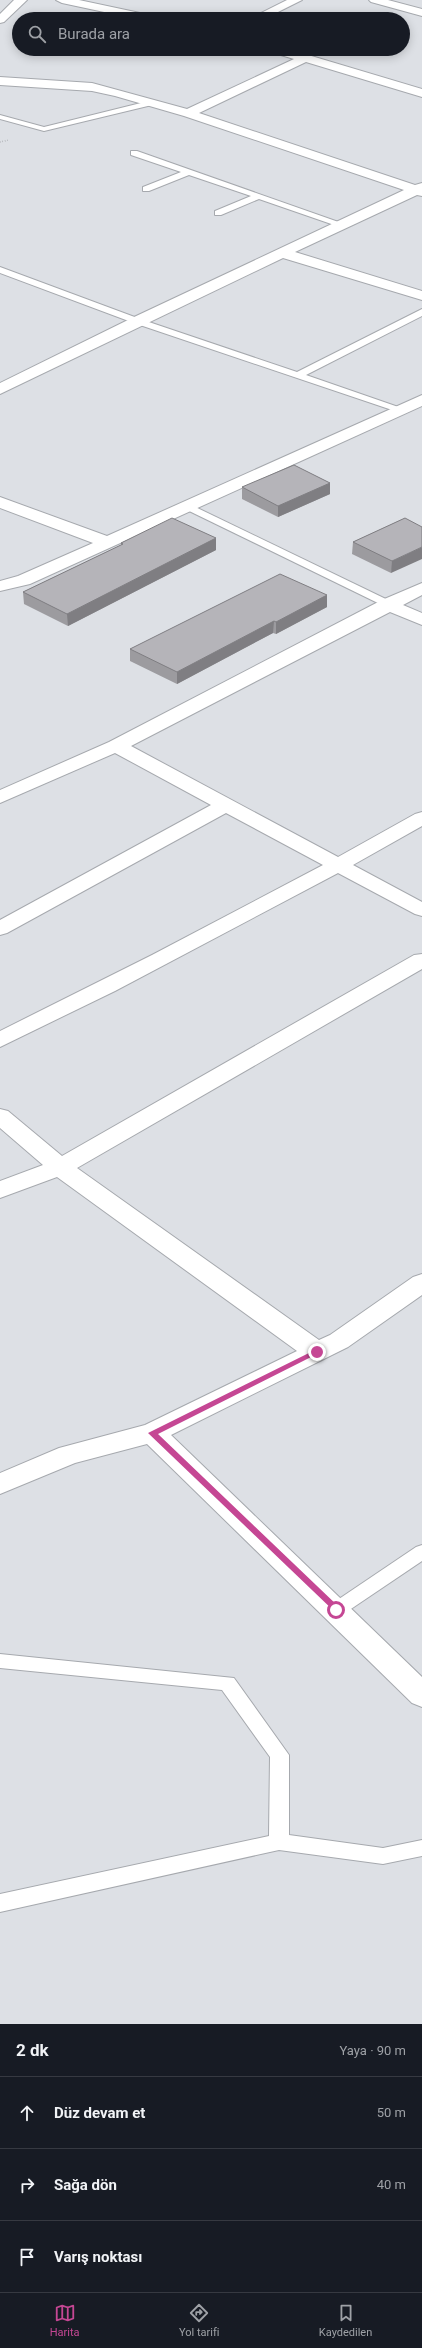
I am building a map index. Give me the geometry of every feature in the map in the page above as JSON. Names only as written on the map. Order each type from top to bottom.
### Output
[{"type":"street","points":[[12,24],[0,20],[21,0]]},
{"type":"street","points":[[62,0],[120,12]]},
{"type":"street","points":[[269,12],[296,0]]},
{"type":"street","points":[[375,0],[422,13]]},
{"type":"street","points":[[298,56],[422,93]]},
{"type":"street","points":[[188,113],[305,58]]},
{"type":"street","points":[[0,81],[92,88],[188,113],[420,190]]},
{"type":"street","points":[[0,389],[137,321],[343,224],[420,190]]},
{"type":"street","points":[[283,253],[422,296]]},
{"type":"street","points":[[0,586],[24,580],[422,400]]},
{"type":"street","points":[[0,502],[107,542]]},
{"type":"street","points":[[0,797],[116,746],[388,604],[422,588]]},
{"type":"street","points":[[388,604],[422,620]]},
{"type":"street","points":[[116,746],[422,910]]},
{"type":"street","points":[[0,777],[22,787]]},
{"type":"street","points":[[0,929],[226,805]]},
{"type":"street","points":[[0,1040],[338,866],[422,818]]},
{"type":"street","points":[[0,1190],[60,1167],[422,960]]},
{"type":"street","points":[[0,1116],[60,1167],[317,1352]]},
{"type":"street","points":[[0,1484],[68,1456],[152,1433],[339,1341],[422,1283]]},
{"type":"street","points":[[152,1433],[336,1610],[422,1696]]},
{"type":"lane","points":[[0,117],[44,129],[149,103]]},
{"type":"lane","points":[[134,153],[343,224]]},
{"type":"lane","points":[[146,189],[188,172]]},
{"type":"lane","points":[[218,213],[259,196]]},
{"type":"lane","points":[[0,270],[137,321],[402,410]]},
{"type":"lane","points":[[298,375],[422,312]]},
{"type":"lane","points":[[187,506],[388,604]]},
{"type":"lane","points":[[336,1610],[422,1552]]},
{"type":"lane","points":[[0,1661],[228,1683],[280,1755],[279,1842]]},
{"type":"lane","points":[[0,1903],[279,1842],[383,1856],[422,1848]]},
{"type":"building","points":[[294,465],[330,483],[278,506],[242,487]]},
{"type":"building","points":[[172,518],[216,538],[67,614],[23,592],[123,544],[121,543]]},
{"type":"building","points":[[405,518],[422,527],[422,547],[392,561],[353,542]]},
{"type":"building","points":[[280,574],[327,595],[177,672],[130,649]]},
{"type":"route","points":[[317,1352],[152,1433],[336,1610]]}]
